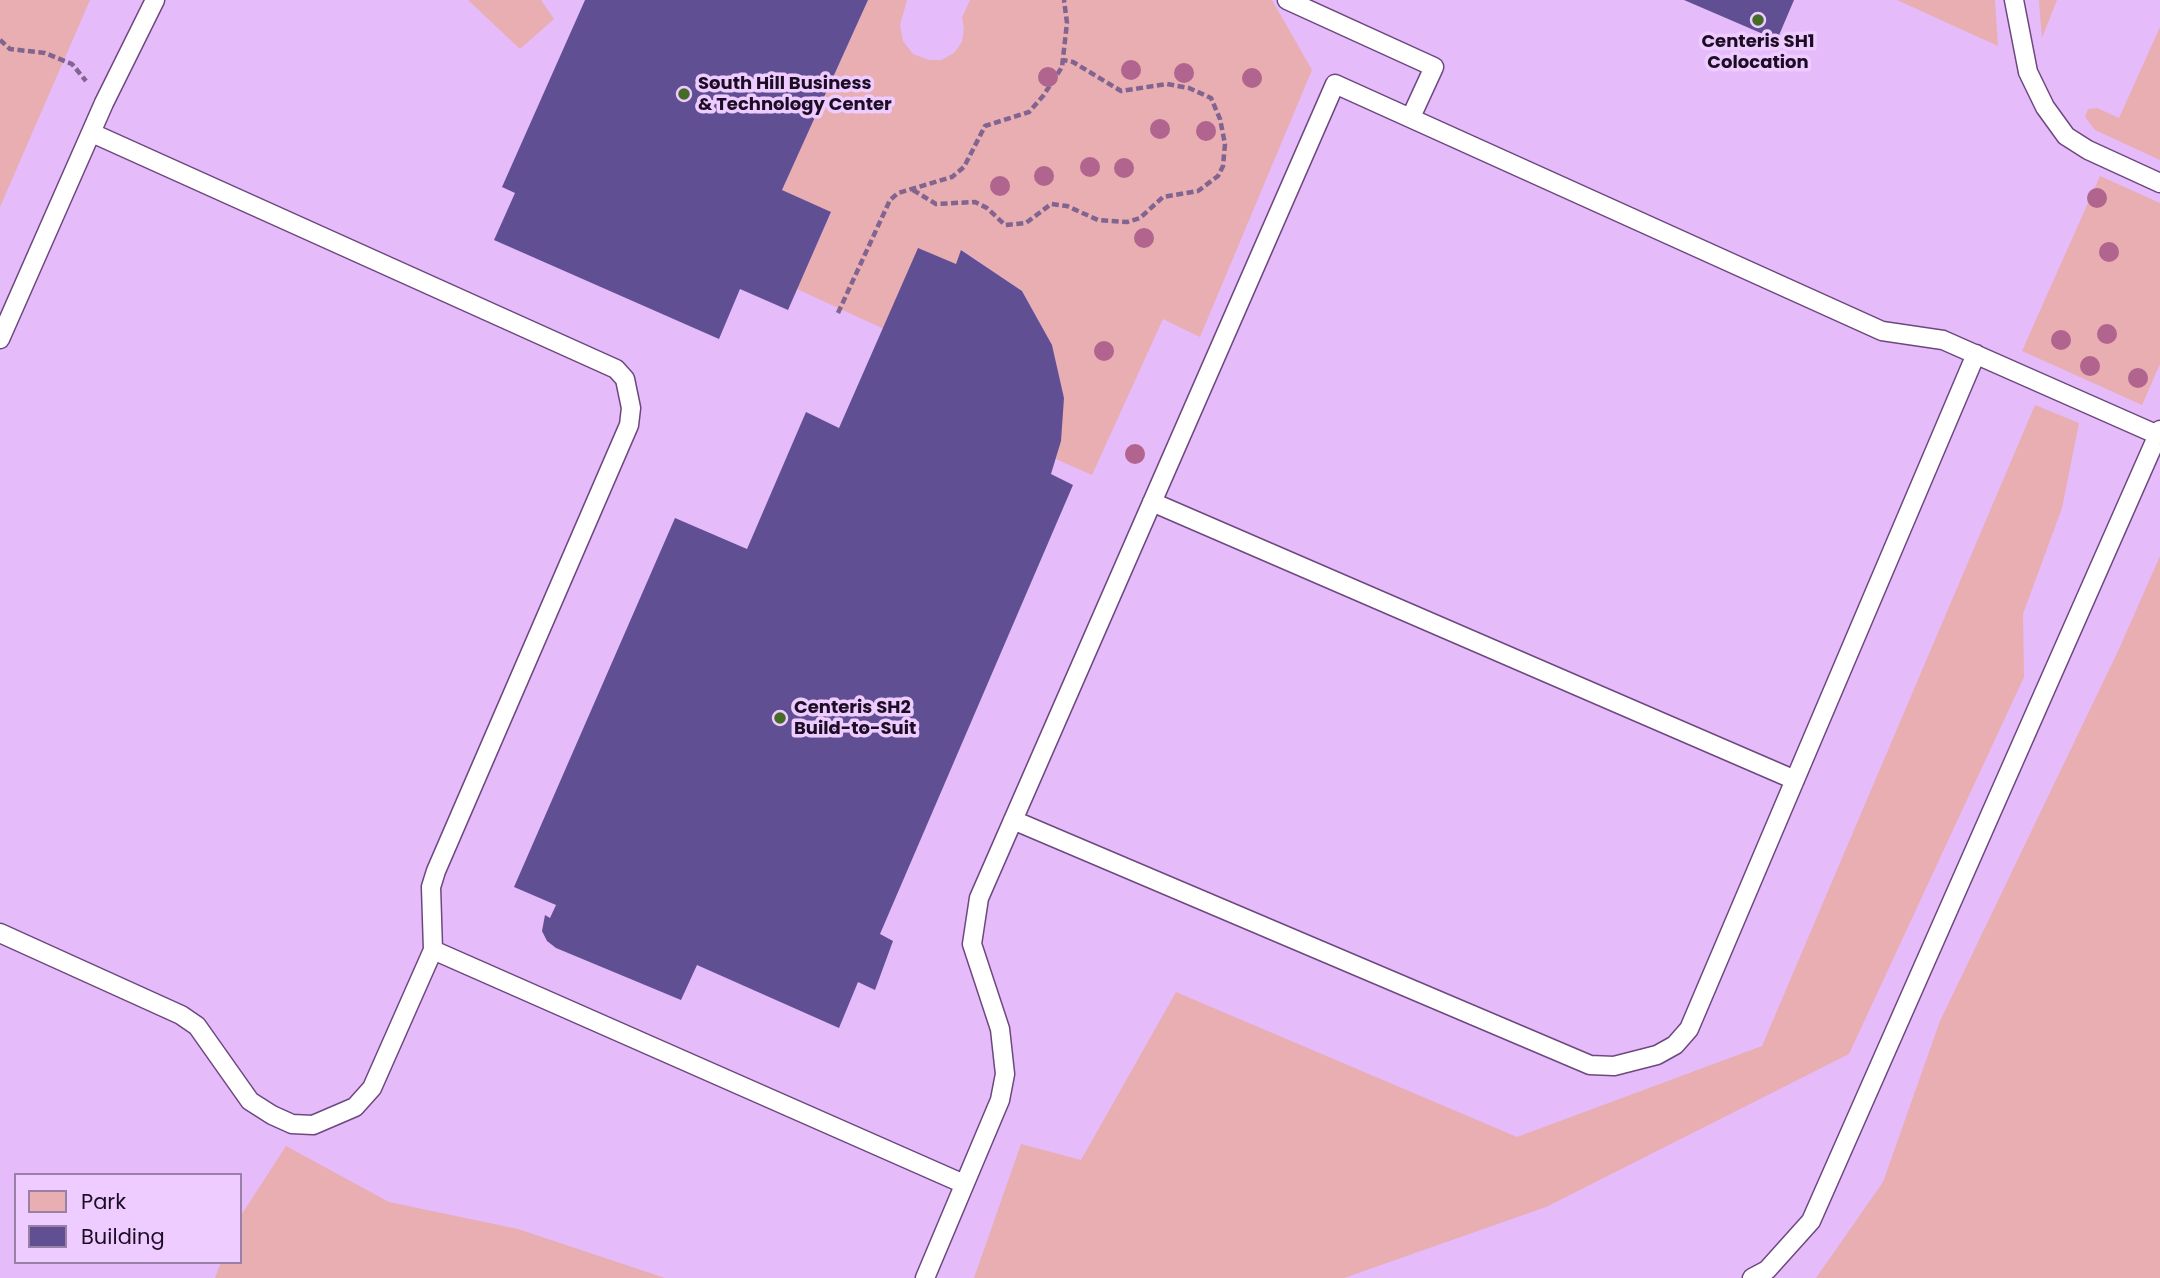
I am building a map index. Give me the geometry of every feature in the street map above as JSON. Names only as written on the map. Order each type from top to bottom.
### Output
[{"type":"lane","points":[[0,339],[104,103],[155,0]]},
{"type":"lane","points":[[1287,0],[1434,67],[1411,117]]},
{"type":"lane","points":[[2014,0],[2017,30],[2028,72],[2045,107],[2066,135],[2088,150],[2160,183]]},
{"type":"lane","points":[[925,1278],[1000,1100],[1005,1073],[1000,1029],[972,944],[979,898],[1335,84],[1882,331],[1943,340],[2159,432],[1811,1221],[1767,1270],[1752,1278]]},
{"type":"lane","points":[[0,933],[181,1015],[197,1026],[250,1101],[292,1124],[313,1125],[355,1107],[372,1088],[433,950],[431,887],[436,871],[629,425],[630,391],[625,379],[616,369],[92,134]]},
{"type":"lane","points":[[1013,820],[1590,1065],[1614,1066],[1657,1055],[1675,1045],[1689,1029],[1976,354]]},
{"type":"lane","points":[[1152,502],[1795,780]]},
{"type":"lane","points":[[433,950],[964,1184]]},
{"type":"path","points":[[838,313],[890,200],[898,193],[952,177],[964,167],[985,126],[1029,112],[1062,67],[1067,23],[1064,2],[1055,0]]},
{"type":"path","points":[[0,40],[10,49],[45,53],[72,64],[104,103]]},
{"type":"path","points":[[913,190],[936,204],[975,202],[987,208],[1005,225],[1026,223],[1051,204],[1067,206],[1098,220],[1127,222],[1140,218],[1163,197],[1198,191],[1218,176],[1223,166],[1225,144],[1220,119],[1210,98],[1189,88],[1167,84],[1121,91],[1073,62],[1063,60]]},
{"type":"green space","points":[[0,0],[90,0],[0,207]]},
{"type":"green space","points":[[468,0],[541,0],[554,19],[520,49]]},
{"type":"green space","points":[[868,0],[907,0],[900,25],[903,41],[913,54],[929,60],[941,60],[954,53],[962,42],[962,18],[970,0],[1272,0],[1312,70],[1200,337],[1163,319],[1092,475],[1056,459],[1064,398],[1052,345],[1022,291],[962,250],[956,264],[884,329],[797,289],[831,213],[782,190]]},
{"type":"green space","points":[[1897,0],[1995,0],[1998,46]]},
{"type":"green space","points":[[2039,0],[2057,0],[2042,38],[2040,16]]},
{"type":"green space","points":[[2160,27],[2160,160],[2095,130],[2085,117],[2088,109],[2097,108],[2119,118]]},
{"type":"green space","points":[[2100,176],[2160,203],[2160,364],[2142,405],[2022,351]]},
{"type":"green space","points":[[2035,405],[2079,423],[2062,508],[2023,614],[2024,677],[1849,1054],[1546,1207],[1344,1278],[974,1278],[1021,1144],[1081,1160],[1176,992],[1517,1137],[1762,1046]]},
{"type":"green space","points":[[2160,556],[2160,1278],[1816,1278],[1883,1182],[1940,1021],[2119,649]]},
{"type":"green space","points":[[286,1146],[389,1202],[518,1229],[665,1278],[215,1278],[220,1264],[242,1264],[242,1214]]},
{"type":"building","name":"South Hill Business & Technology Center","points":[[585,0],[868,0],[782,190],[831,212],[788,310],[740,289],[719,339],[494,240],[515,193],[502,187]]},
{"type":"building","name":"Centeris SH1 Colocation","points":[[1684,0],[1794,0],[1777,40]]},
{"type":"building","name":"Centeris SH2 Build-to-Suit","points":[[918,248],[956,264],[961,250],[1022,291],[1052,345],[1064,398],[1061,441],[1051,474],[1073,485],[880,934],[893,941],[875,990],[858,982],[839,1028],[697,965],[681,1000],[556,948],[547,941],[542,931],[545,915],[550,918],[556,905],[514,887],[675,518],[747,549],[806,412],[839,428]]},
{"type":"place","name":"Centeris SH1 Colocation","points":[[1758,20]]},
{"type":"place","name":"South Hill Business & Technology Center","points":[[684,94]]},
{"type":"place","name":"Centeris SH2 Build-to-Suit","points":[[780,718]]}]
